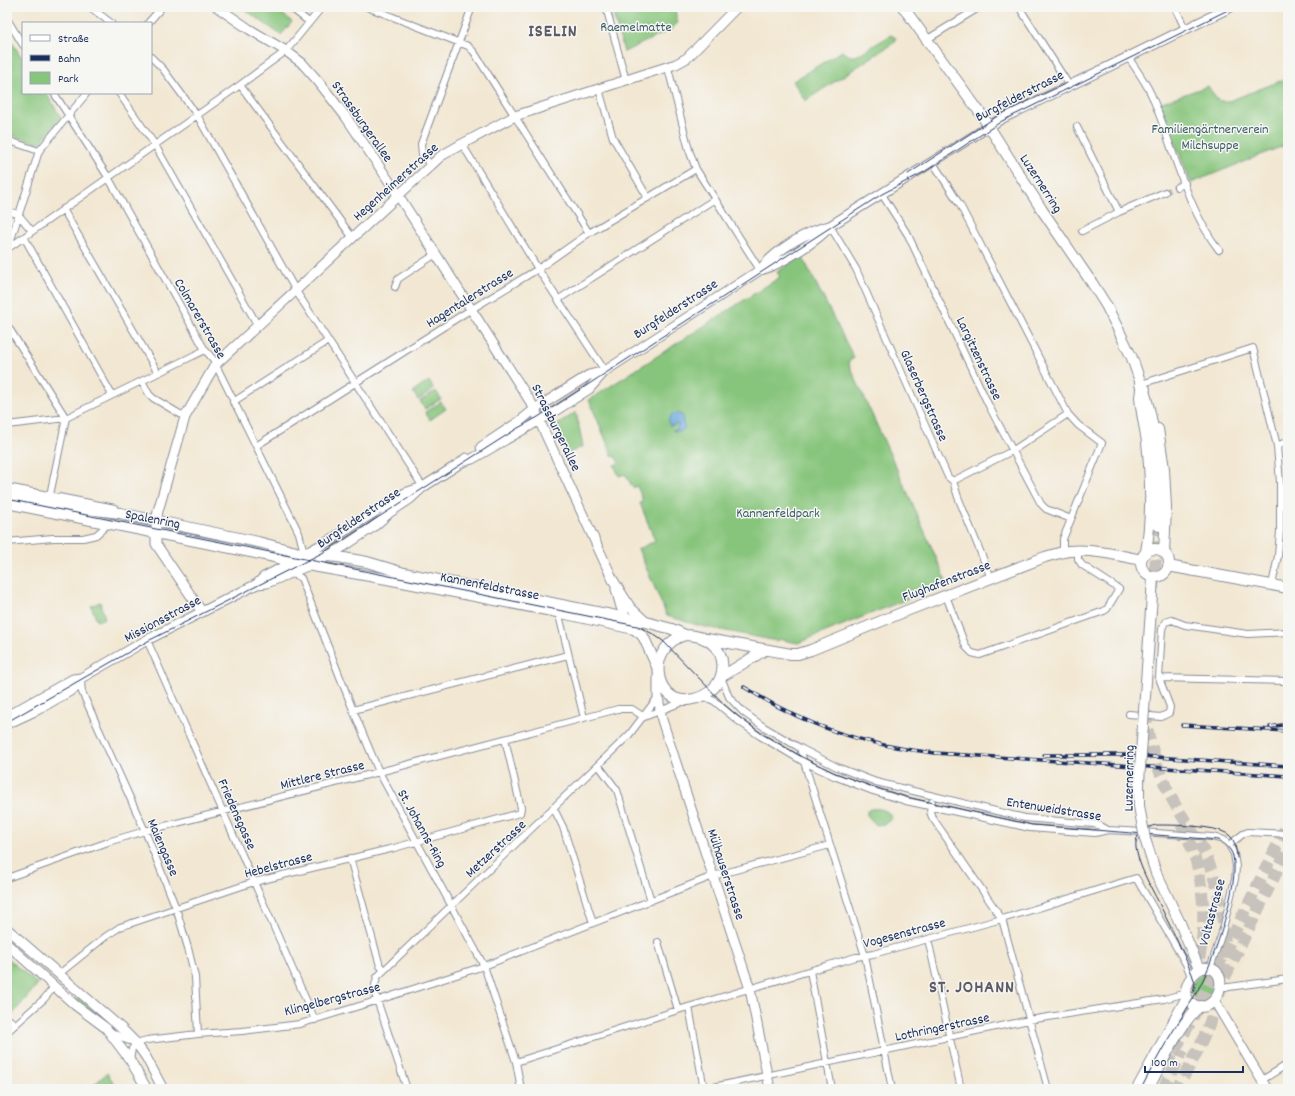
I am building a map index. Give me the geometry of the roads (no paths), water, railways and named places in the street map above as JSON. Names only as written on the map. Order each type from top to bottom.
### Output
[{"type":"highway","points":[[1141,384],[1147,401],[1156,452],[1159,492],[1156,525]]},
{"type":"main road","name":"Strassburgerallee","points":[[217,7],[249,29],[286,50],[302,63],[346,117],[535,409],[613,580],[630,607],[646,622]]},
{"type":"main road","name":"Hegenheimerstrasse","points":[[202,612],[156,544],[156,522],[185,417],[215,365],[442,156],[515,116],[668,68],[681,62],[687,58],[736,7]]},
{"type":"main road","name":"Luzernerring","points":[[903,7],[989,126],[1042,210],[1106,305],[1132,358],[1141,384],[1151,396],[1161,445],[1166,507],[1164,553]]},
{"type":"main road","name":"Burgfelderstrasse","points":[[462,462],[472,459],[589,389],[605,371],[760,270],[776,253],[809,233],[830,226],[989,126],[1069,85],[1128,58],[1231,7]]},
{"type":"main road","name":"Burgfelderstrasse","points":[[307,565],[330,556],[373,527],[389,513],[410,499],[423,487],[462,462],[535,409],[589,375],[605,371]]},
{"type":"main road","name":"Luzernerring","points":[[1141,384],[1140,396],[1146,440],[1150,492],[1143,556]]},
{"type":"main road","name":"Burgfelderstrasse","points":[[304,554],[406,493],[423,487]]},
{"type":"main road","name":"Spalenring","points":[[7,493],[87,509],[120,513],[156,522],[258,542],[304,554]]},
{"type":"main road","name":"Spalenring","points":[[7,503],[156,532],[293,562]]},
{"type":"main road","points":[[1153,549],[1160,550],[1164,553],[1168,558],[1168,566],[1167,570],[1161,576],[1153,577],[1144,573],[1142,569],[1143,556],[1153,549]]},
{"type":"main road","name":"Flughafenstrasse","points":[[707,639],[781,653],[798,654],[1045,557],[1063,552],[1078,551],[1143,556]]},
{"type":"main road","name":"Kannenfeldstrasse","points":[[304,554],[330,556],[367,562],[404,573],[558,608],[634,629]]},
{"type":"main road","name":"Missionsstrasse","points":[[7,716],[73,679],[82,678],[147,640],[257,584],[264,578],[293,562],[304,554]]},
{"type":"main road","points":[[273,557],[278,564],[276,571]]},
{"type":"main road","name":"Kannenfeldstrasse","points":[[293,562],[558,608],[626,618],[672,629],[685,635]]},
{"type":"main road","name":"Missionsstrasse","points":[[257,584],[267,583],[307,565]]},
{"type":"main road","points":[[1168,566],[1288,588]]},
{"type":"main road","name":"Luzernerring","points":[[1153,577],[1139,782],[1139,806],[1145,839],[1156,873],[1180,923],[1199,969]]},
{"type":"main road","name":"Strassburgerallee","points":[[613,580],[618,600],[626,618],[634,629]]},
{"type":"main road","points":[[634,629],[644,638],[666,691],[675,697],[687,700],[703,696],[713,689],[721,677],[723,667],[722,658],[716,648],[707,639],[698,636],[685,635],[675,640],[665,648],[660,658],[658,669]]},
{"type":"main road","points":[[721,677],[765,650]]},
{"type":"main road","name":"Mülhauserstrasse","points":[[658,669],[658,697],[660,712],[750,988],[770,1089]]},
{"type":"main road","name":"Missionsstrasse","points":[[7,724],[37,710],[77,687],[82,678]]},
{"type":"main road","points":[[7,929],[60,974],[136,1043],[146,1057],[163,1089]]},
{"type":"main road","points":[[7,944],[75,1005],[106,1028],[130,1060],[147,1089]]},
{"type":"main road","points":[[1136,1089],[1186,995],[1187,983],[1191,976],[1199,969],[1210,968],[1216,971],[1219,975],[1220,987],[1218,994],[1208,1005],[1201,1006],[1193,1004],[1186,995]]},
{"type":"main road","points":[[1214,1000],[1267,1089]]},
{"type":"main road","points":[[1148,1089],[1180,1031],[1201,1006]]},
{"type":"street","points":[[90,7],[110,22]]},
{"type":"street","points":[[149,22],[162,7]]},
{"type":"street","points":[[290,7],[309,22]]},
{"type":"street","points":[[7,249],[240,85],[286,50],[322,7]]},
{"type":"street","points":[[367,7],[468,46],[474,52],[589,233]]},
{"type":"street","points":[[431,165],[422,155],[421,144],[472,7]]},
{"type":"street","points":[[606,7],[626,81]]},
{"type":"street","points":[[926,40],[980,7]]},
{"type":"street","points":[[1019,7],[1069,85]]},
{"type":"street","points":[[1174,7],[1185,30]]},
{"type":"street","points":[[7,19],[22,43]]},
{"type":"street","points":[[152,58],[163,69],[197,115],[296,291],[423,487]]},
{"type":"street","points":[[1128,58],[1150,92],[1185,183],[1208,235],[1220,250]]},
{"type":"street","points":[[668,68],[689,150],[696,169],[760,270]]},
{"type":"street","points":[[240,85],[353,238]]},
{"type":"street","points":[[599,89],[613,138],[648,198]]},
{"type":"street","name":"Colmarerstrasse","points":[[55,94],[108,177],[205,350],[213,359],[299,533],[307,565]]},
{"type":"street","points":[[7,249],[39,150],[86,94]]},
{"type":"street","points":[[120,94],[155,145],[258,326]]},
{"type":"street","points":[[1077,127],[1119,212]]},
{"type":"street","points":[[7,140],[39,150]]},
{"type":"street","points":[[462,144],[538,269],[605,371]]},
{"type":"street","points":[[932,161],[960,205],[1068,414],[1078,425],[1101,442],[1102,446],[1063,539],[1063,552]]},
{"type":"street","name":"Hagentalerstrasse","points":[[256,446],[471,309],[538,269],[589,233],[696,169]]},
{"type":"street","points":[[1177,187],[1185,183]]},
{"type":"street","points":[[1082,231],[1119,212],[1165,192]]},
{"type":"street","name":"Largitzenstrasse","points":[[881,193],[908,235],[1012,451],[1041,504],[1046,509],[1071,519]]},
{"type":"street","points":[[559,299],[715,199]]},
{"type":"street","points":[[63,209],[158,373]]},
{"type":"street","points":[[7,211],[18,214],[32,231]]},
{"type":"street","name":"Glaserbergstrasse","points":[[830,226],[856,269],[948,477],[953,481],[991,578]]},
{"type":"street","points":[[24,237],[112,395]]},
{"type":"street","points":[[395,287],[398,279],[436,254]]},
{"type":"street","points":[[7,325],[66,418],[50,495]]},
{"type":"street","points":[[233,402],[328,341]]},
{"type":"street","points":[[1141,384],[1253,348],[1277,446],[1280,483],[1280,531],[1278,556],[1272,585]]},
{"type":"street","points":[[7,425],[66,418],[205,350]]},
{"type":"street","points":[[142,381],[153,398],[185,417]]},
{"type":"street","points":[[953,481],[1012,451],[1068,414]]},
{"type":"street","points":[[1277,446],[1288,441]]},
{"type":"street","name":"Spalenring","points":[[7,486],[145,514],[156,522]]},
{"type":"street","points":[[7,542],[53,538],[83,538],[96,535],[107,523]]},
{"type":"street","points":[[946,596],[966,647],[972,653],[980,655],[1106,609],[1119,589],[1082,565],[1078,559],[1078,551]]},
{"type":"street","points":[[288,574],[296,575],[301,578],[307,565]]},
{"type":"street","name":"St. Johanns-Ring","points":[[301,578],[379,772],[484,966],[516,1062],[521,1089]]},
{"type":"street","points":[[558,608],[584,718]]},
{"type":"street","points":[[1129,714],[1161,717],[1169,713],[1170,707],[1159,678],[1162,629],[1165,622],[1172,620],[1185,625],[1248,634],[1288,632]]},
{"type":"street","name":"Friedensgasse","points":[[147,640],[315,1020]]},
{"type":"street","points":[[353,710],[568,655]]},
{"type":"street","name":"Entenweidstrasse","points":[[721,677],[728,697],[764,727],[837,767],[876,782],[1025,818],[1094,824],[1108,830]]},
{"type":"street","name":"Maiengasse","points":[[82,678],[82,692],[145,831],[176,908],[195,977],[198,1034]]},
{"type":"street","points":[[1159,678],[1288,681]]},
{"type":"street","name":"Entenweidstrasse","points":[[703,696],[714,701],[736,720],[760,736],[804,762],[834,776],[873,791],[931,806],[1030,828],[1095,833],[1108,830]]},
{"type":"street","name":"Metzerstrasse","points":[[407,1089],[377,1001],[375,985],[378,977],[451,905],[599,766],[629,735],[658,697]]},
{"type":"street","points":[[644,717],[660,712],[687,700]]},
{"type":"street","name":"Mittlere Strasse","points":[[7,878],[111,841],[145,831],[224,812],[584,718],[625,709],[636,711],[644,717]]},
{"type":"street","name":"Hebelstrasse","points":[[60,974],[105,937],[120,927],[254,882],[520,813],[521,808],[505,739]]},
{"type":"street","points":[[800,748],[865,956],[892,1089]]},
{"type":"street","points":[[599,766],[617,790],[651,900]]},
{"type":"street","points":[[933,796],[930,812],[932,817],[1002,918],[1048,1089]]},
{"type":"street","points":[[554,809],[563,828],[593,923]]},
{"type":"street","points":[[1108,830],[1212,837],[1224,840],[1229,845],[1248,832],[1288,834]]},
{"type":"street","name":"Klingelbergstrasse","points":[[136,1043],[147,1040],[198,1034],[242,1031],[300,1024],[315,1020],[484,966],[714,876],[830,845]]},
{"type":"street","name":"Voltastrasse","points":[[1210,968],[1222,933],[1235,880],[1236,860],[1229,845]]},
{"type":"street","points":[[350,858],[380,966],[384,970]]},
{"type":"street","name":"Vogesenstrasse","points":[[516,1062],[750,988],[856,957],[865,956],[1002,918],[1136,878],[1186,964],[1191,976]]},
{"type":"street","points":[[928,939],[960,1089]]},
{"type":"street","points":[[658,942],[678,1010]]},
{"type":"street","points":[[810,971],[832,1089]]},
{"type":"street","points":[[1220,987],[1230,988],[1288,979]]},
{"type":"street","points":[[7,1032],[44,999],[54,987]]},
{"type":"street","name":"Lothringerstrasse","points":[[704,1089],[1029,1020],[1186,995]]},
{"type":"street","points":[[689,1007],[704,1089]]},
{"type":"street","points":[[7,1018],[15,1024]]},
{"type":"street","points":[[106,1028],[126,1040],[136,1043],[132,1049],[130,1060]]},
{"type":"street","points":[[1262,1080],[1288,1064]]},
{"type":"water","points":[[678,413],[683,416],[683,424],[685,428],[681,431],[672,430],[677,430],[678,424],[670,426],[668,421],[672,414]]},
{"type":"tunnel","points":[[1165,192],[1177,187]]},
{"type":"tunnel","points":[[1153,589],[1159,525]]},
{"type":"tunnel","points":[[1146,711],[1149,737],[1164,782],[1176,806],[1200,844],[1215,880],[1224,933],[1224,967],[1220,991],[1204,1037],[1176,1089]]},
{"type":"tunnel","points":[[1166,1065],[1188,1027],[1288,823]]},
{"type":"tunnel","points":[[1181,824],[1195,859],[1200,878],[1202,896],[1203,935],[1196,972]]},
{"type":"tunnel","points":[[1225,977],[1288,849]]},
{"type":"tunnel","points":[[1163,1089],[1183,1050]]},
{"type":"tram line","points":[[7,722],[148,641],[324,552],[518,428],[538,417],[882,194],[924,172],[1002,121],[1234,7]]},
{"type":"tram line","points":[[908,174],[999,115],[1067,83]]},
{"type":"tram line","points":[[7,499],[637,626],[663,641],[726,706],[739,717],[762,734],[802,757],[835,773],[907,797],[1032,825],[1219,840],[1231,851],[1234,868],[1233,884],[1219,940],[1201,984],[1167,1041],[1141,1089]]},
{"type":"tram line","points":[[1193,993],[1195,983],[1192,974],[1143,871],[1137,855],[1137,838],[1143,830],[1156,825],[1205,827],[1215,829],[1229,835],[1233,840],[1237,858]]},
{"type":"railway","points":[[744,687],[767,701],[812,723],[835,732],[883,745],[935,753],[1288,776]]},
{"type":"railway","points":[[1270,727],[1288,724]]},
{"type":"railway","points":[[1182,725],[1288,731]]},
{"type":"railway","points":[[1044,755],[1126,755],[1288,766]]},
{"type":"district","name":"ISELIN","points":[[553,30]]},
{"type":"district","name":"ST. JOHANN","points":[[972,986]]},
{"type":"park label","name":"Raemelmatte","points":[[636,26]]},
{"type":"park label","name":"Familiengärtnerverein Milchsuppe","points":[[1210,136]]},
{"type":"park label","name":"Kannenfeldpark","points":[[778,512]]}]
